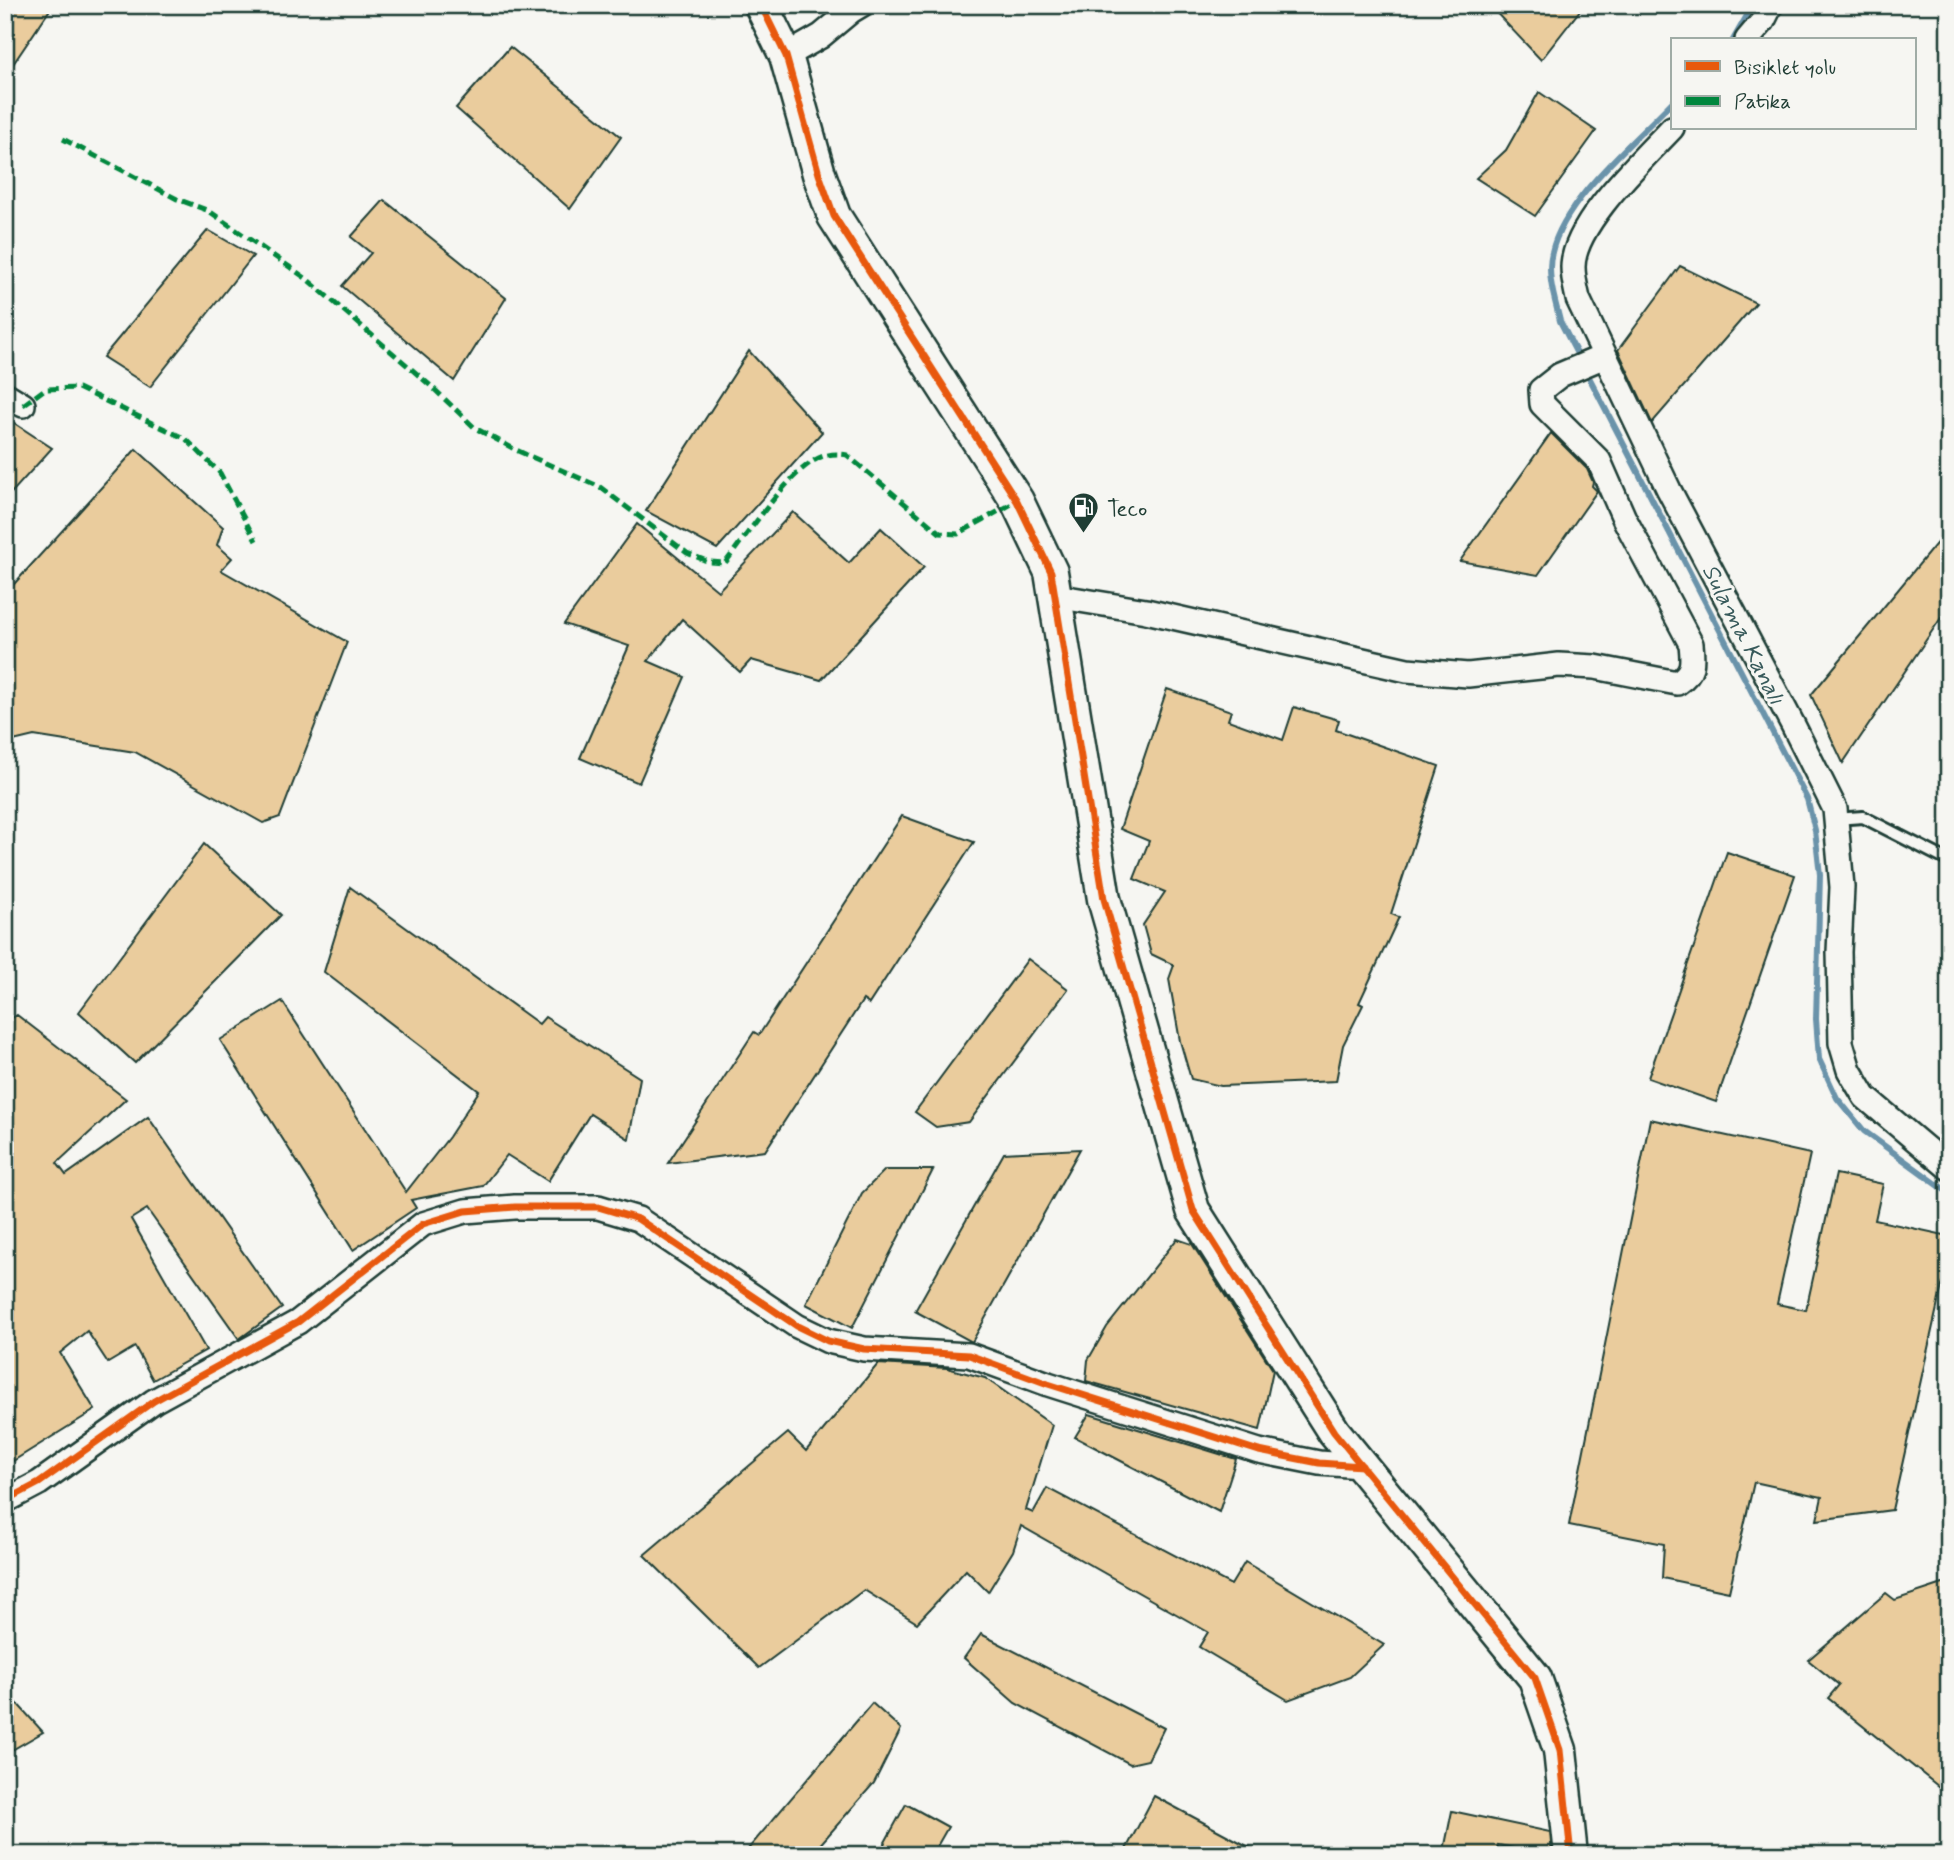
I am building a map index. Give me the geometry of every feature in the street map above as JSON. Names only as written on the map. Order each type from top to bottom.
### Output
[{"type":"street","points":[[761,5],[786,56],[819,174],[834,216],[1017,500],[1051,572],[1104,899],[1193,1210],[1334,1432],[1535,1678],[1560,1750],[1571,1855]]},
{"type":"street","points":[[786,56],[821,36],[861,5]]},
{"type":"street","points":[[1749,38],[1763,21],[1771,5]]},
{"type":"street","points":[[1671,129],[1610,193],[1584,232],[1573,265],[1590,362],[1669,491],[1793,724],[1835,809],[1842,887],[1839,952],[1841,1043],[1849,1070],[1865,1097],[1949,1168]]},
{"type":"street","points":[[1055,596],[1146,611],[1406,670],[1468,675],[1559,665],[1595,667],[1677,683],[1687,677],[1693,666],[1691,644],[1624,518],[1600,461],[1542,404],[1541,390],[1560,375],[1590,362]]},
{"type":"street","points":[[5,1501],[39,1483],[154,1401],[298,1322],[424,1224],[465,1211],[515,1207],[598,1208],[638,1219],[797,1326],[828,1341],[864,1349],[969,1355],[1048,1384],[1259,1451],[1320,1463],[1362,1466]]},
{"type":"lane","points":[[1835,819],[1863,817],[1949,861]]},
{"type":"building","points":[[5,5],[53,5],[5,76]]},
{"type":"building","points":[[1489,5],[1584,5],[1541,60]]},
{"type":"building","points":[[510,47],[621,137],[570,209],[456,108]]},
{"type":"building","points":[[1539,92],[1596,131],[1535,216],[1476,178],[1506,150]]},
{"type":"building","points":[[384,200],[506,298],[454,381],[342,286],[371,253],[351,237]]},
{"type":"building","points":[[208,230],[253,256],[150,387],[103,357]]},
{"type":"building","points":[[1680,266],[1756,303],[1652,423],[1618,350]]},
{"type":"building","points":[[749,351],[822,432],[717,549],[646,511]]},
{"type":"building","points":[[5,417],[52,448],[5,500]]},
{"type":"building","points":[[1551,433],[1587,469],[1592,486],[1597,491],[1538,575],[1460,561]]},
{"type":"building","points":[[136,449],[223,527],[217,545],[232,558],[221,570],[347,642],[280,817],[263,823],[135,752],[34,736],[5,743],[5,594]]},
{"type":"building","points":[[793,512],[849,563],[881,528],[924,567],[821,680],[751,660],[740,672],[682,619],[648,661],[685,677],[639,783],[580,758],[629,646],[564,624],[637,524],[718,591]]},
{"type":"building","points":[[1949,528],[1949,606],[1843,763],[1811,695]]},
{"type":"building","points":[[1167,689],[1231,711],[1228,720],[1283,740],[1294,707],[1339,720],[1336,730],[1439,766],[1391,914],[1399,917],[1359,1003],[1363,1005],[1343,1045],[1336,1081],[1221,1086],[1191,1079],[1180,1041],[1169,979],[1174,965],[1151,954],[1143,925],[1165,892],[1134,879],[1149,841],[1120,829]]},
{"type":"building","points":[[902,816],[974,842],[869,1004],[863,1000],[765,1151],[668,1163],[754,1032],[759,1035]]},
{"type":"building","points":[[204,844],[281,915],[135,1063],[79,1012]]},
{"type":"building","points":[[1727,852],[1795,875],[1716,1102],[1648,1078]]},
{"type":"building","points":[[350,887],[539,1024],[545,1017],[640,1078],[629,1139],[590,1114],[548,1181],[507,1155],[483,1186],[411,1200],[416,1208],[353,1250],[220,1040],[282,1001],[406,1192],[449,1137],[479,1091],[324,972]]},
{"type":"building","points":[[1028,959],[1068,989],[969,1122],[936,1127],[915,1112]]},
{"type":"building","points":[[17,1015],[126,1099],[57,1163],[66,1175],[148,1117],[282,1308],[239,1339],[147,1209],[131,1219],[206,1350],[153,1380],[135,1347],[108,1363],[87,1331],[60,1353],[95,1410],[5,1466],[5,1022]]},
{"type":"building","points":[[1650,1119],[1810,1154],[1777,1304],[1806,1310],[1836,1174],[1883,1184],[1875,1220],[1949,1236],[1949,1254],[1892,1510],[1817,1520],[1822,1497],[1754,1482],[1729,1592],[1662,1578],[1664,1544],[1569,1525]]},
{"type":"building","points":[[1080,1149],[972,1342],[915,1311],[1004,1153]]},
{"type":"building","points":[[885,1170],[933,1170],[852,1328],[806,1304],[862,1193]]},
{"type":"building","points":[[1177,1239],[1192,1244],[1273,1370],[1260,1430],[1086,1381],[1088,1360],[1107,1327]]},
{"type":"building","points":[[878,1364],[947,1368],[985,1378],[1052,1425],[1026,1510],[1033,1513],[1047,1488],[1231,1585],[1245,1562],[1384,1645],[1350,1677],[1288,1700],[1199,1647],[1208,1632],[1021,1526],[1013,1551],[988,1592],[966,1570],[917,1623],[864,1590],[759,1668],[644,1555],[788,1433],[806,1451]]},
{"type":"building","points":[[1089,1414],[1236,1459],[1219,1512],[1075,1437]]},
{"type":"building","points":[[1949,1582],[1949,1795],[1828,1698],[1839,1685],[1808,1660],[1886,1593],[1895,1600]]},
{"type":"building","points":[[981,1634],[1164,1728],[1148,1760],[1130,1764],[1015,1703],[964,1658]]},
{"type":"building","points":[[5,1690],[43,1732],[5,1754]]},
{"type":"building","points":[[872,1703],[901,1729],[874,1783],[811,1855],[743,1855]]},
{"type":"building","points":[[1154,1796],[1264,1855],[1123,1855]]},
{"type":"building","points":[[906,1804],[948,1827],[932,1855],[878,1855]]},
{"type":"building","points":[[1452,1811],[1550,1832],[1552,1855],[1498,1845],[1496,1855],[1443,1855]]},
{"type":"waterway","name":"Sulama Kanalı","points":[[1734,38],[1753,5]]},
{"type":"waterway","name":"Sulama Kanalı","points":[[1671,103],[1585,192],[1559,232],[1550,260],[1560,321],[1807,799],[1815,830],[1820,875],[1816,1019],[1819,1059],[1837,1098],[1864,1131],[1949,1193]]},
{"type":"marked path","points":[[63,139],[177,199],[209,211],[307,279],[431,386],[475,428],[516,450],[600,487],[687,553],[709,562],[725,563],[792,479],[815,460],[827,455],[847,455],[940,533],[958,534],[1017,501]]},
{"type":"marked path","points":[[23,405],[45,389],[78,388],[186,439],[220,473],[256,541]]},
{"type":"cycle path","points":[[761,5],[786,56],[819,174],[834,216],[1017,501],[1051,572],[1104,899],[1193,1210],[1334,1432],[1535,1678],[1560,1750],[1571,1855]]},
{"type":"cycle path","points":[[5,1501],[39,1483],[154,1401],[298,1322],[423,1224],[465,1211],[515,1207],[598,1207],[638,1219],[797,1326],[828,1341],[864,1349],[969,1355],[1048,1384],[1259,1451],[1319,1463],[1362,1466]]},
{"type":"place","name":"Teco","points":[[1084,535]]}]
